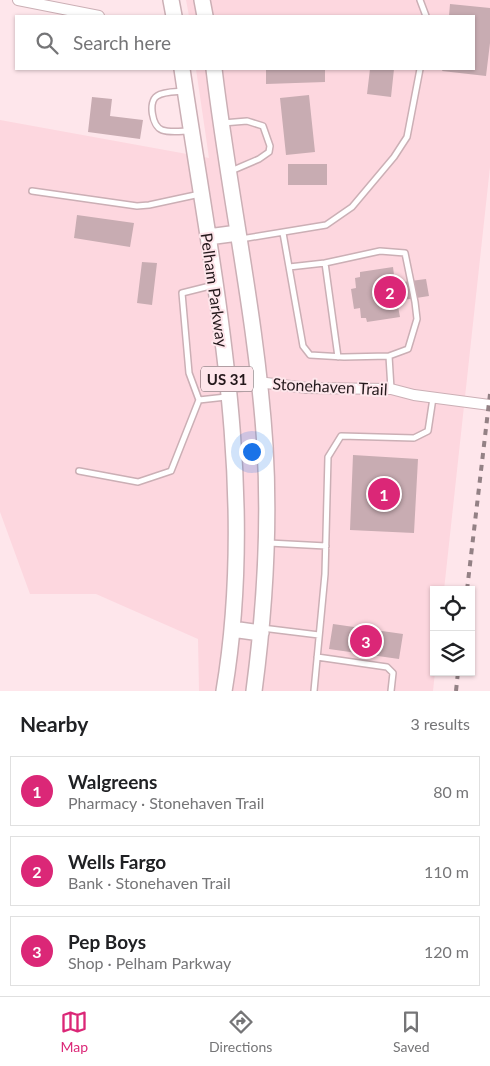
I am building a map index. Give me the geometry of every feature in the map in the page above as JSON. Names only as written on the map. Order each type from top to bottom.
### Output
[{"type":"main road","points":[[171,0],[174,15]]},
{"type":"main road","points":[[202,0],[205,15]]},
{"type":"main road","name":"Pelham Parkway","points":[[182,70],[215,285],[235,461],[235,592],[224,691]]},
{"type":"main road","name":"Pelham Parkway","points":[[214,70],[220,124],[258,382],[265,445],[267,543],[262,631],[254,691]]},
{"type":"main road","points":[[208,237],[238,236]]},
{"type":"main road","points":[[228,390],[258,382]]},
{"type":"main road","points":[[232,629],[262,631]]},
{"type":"street","points":[[18,0],[94,15]]},
{"type":"street","name":"Stonehaven Trail","points":[[258,382],[307,388],[391,389],[414,395],[490,405]]},
{"type":"lane","points":[[420,0],[426,15]]},
{"type":"lane","points":[[238,236],[283,233],[326,225],[352,207],[394,157],[407,138],[420,70]]},
{"type":"lane","points":[[185,91],[159,94],[152,102],[152,109],[156,125],[164,131],[191,131]]},
{"type":"lane","points":[[220,124],[247,121],[263,126],[270,146],[269,152],[259,159],[228,172]]},
{"type":"lane","points":[[32,191],[137,206],[201,194]]},
{"type":"lane","points":[[283,233],[289,267],[303,346],[310,355],[338,357],[389,356],[408,349],[417,319],[405,253],[380,251],[325,263],[289,267]]},
{"type":"lane","points":[[325,263],[338,357]]},
{"type":"lane","points":[[79,471],[138,482],[171,471],[199,400],[189,373],[182,293],[215,285]]},
{"type":"lane","points":[[389,356],[391,389]]},
{"type":"lane","points":[[199,400],[228,390]]},
{"type":"lane","points":[[314,691],[326,546],[328,458],[341,436],[414,438],[428,432],[433,398]]},
{"type":"lane","points":[[267,543],[326,546]]},
{"type":"lane","points":[[262,631],[319,635]]},
{"type":"lane","points":[[317,657],[387,667],[393,673],[391,691]]},
{"type":"shaded area","points":[[186,0],[490,0],[490,167],[444,586],[430,586],[430,676],[435,676],[433,691],[199,691],[198,639],[96,594],[30,594],[0,512],[0,120],[209,158],[196,70],[475,70],[475,15],[189,15]]},
{"type":"building","points":[[450,4],[490,8],[490,43],[486,76],[442,71],[475,70],[475,15],[449,15]]},
{"type":"building","points":[[266,70],[325,70],[325,82],[266,84]]},
{"type":"building","points":[[370,70],[394,70],[391,97],[367,94]]},
{"type":"building","points":[[309,95],[315,152],[286,155],[280,98]]},
{"type":"building","points":[[92,97],[112,99],[110,116],[143,120],[140,139],[88,132]]},
{"type":"building","points":[[288,164],[327,164],[327,185],[288,185]]},
{"type":"building","points":[[77,215],[134,223],[130,247],[74,238]]},
{"type":"building","points":[[142,262],[157,263],[152,305],[137,303]]},
{"type":"building","points":[[393,267],[395,283],[426,279],[429,296],[397,301],[400,317],[367,322],[366,318],[361,318],[360,308],[354,309],[351,289],[356,288],[355,278],[360,277],[360,272]]},
{"type":"building","points":[[353,455],[418,459],[414,533],[350,530]]},
{"type":"building","points":[[333,624],[403,634],[399,659],[329,649]]},
{"type":"railway","points":[[467,586],[490,394]]},
{"type":"railway","points":[[456,691],[458,676]]},
{"type":"place","name":"Wells Fargo","points":[[390,292]]},
{"type":"place","name":"Walgreens","points":[[384,494]]},
{"type":"place","name":"Pep Boys","points":[[366,641]]}]
